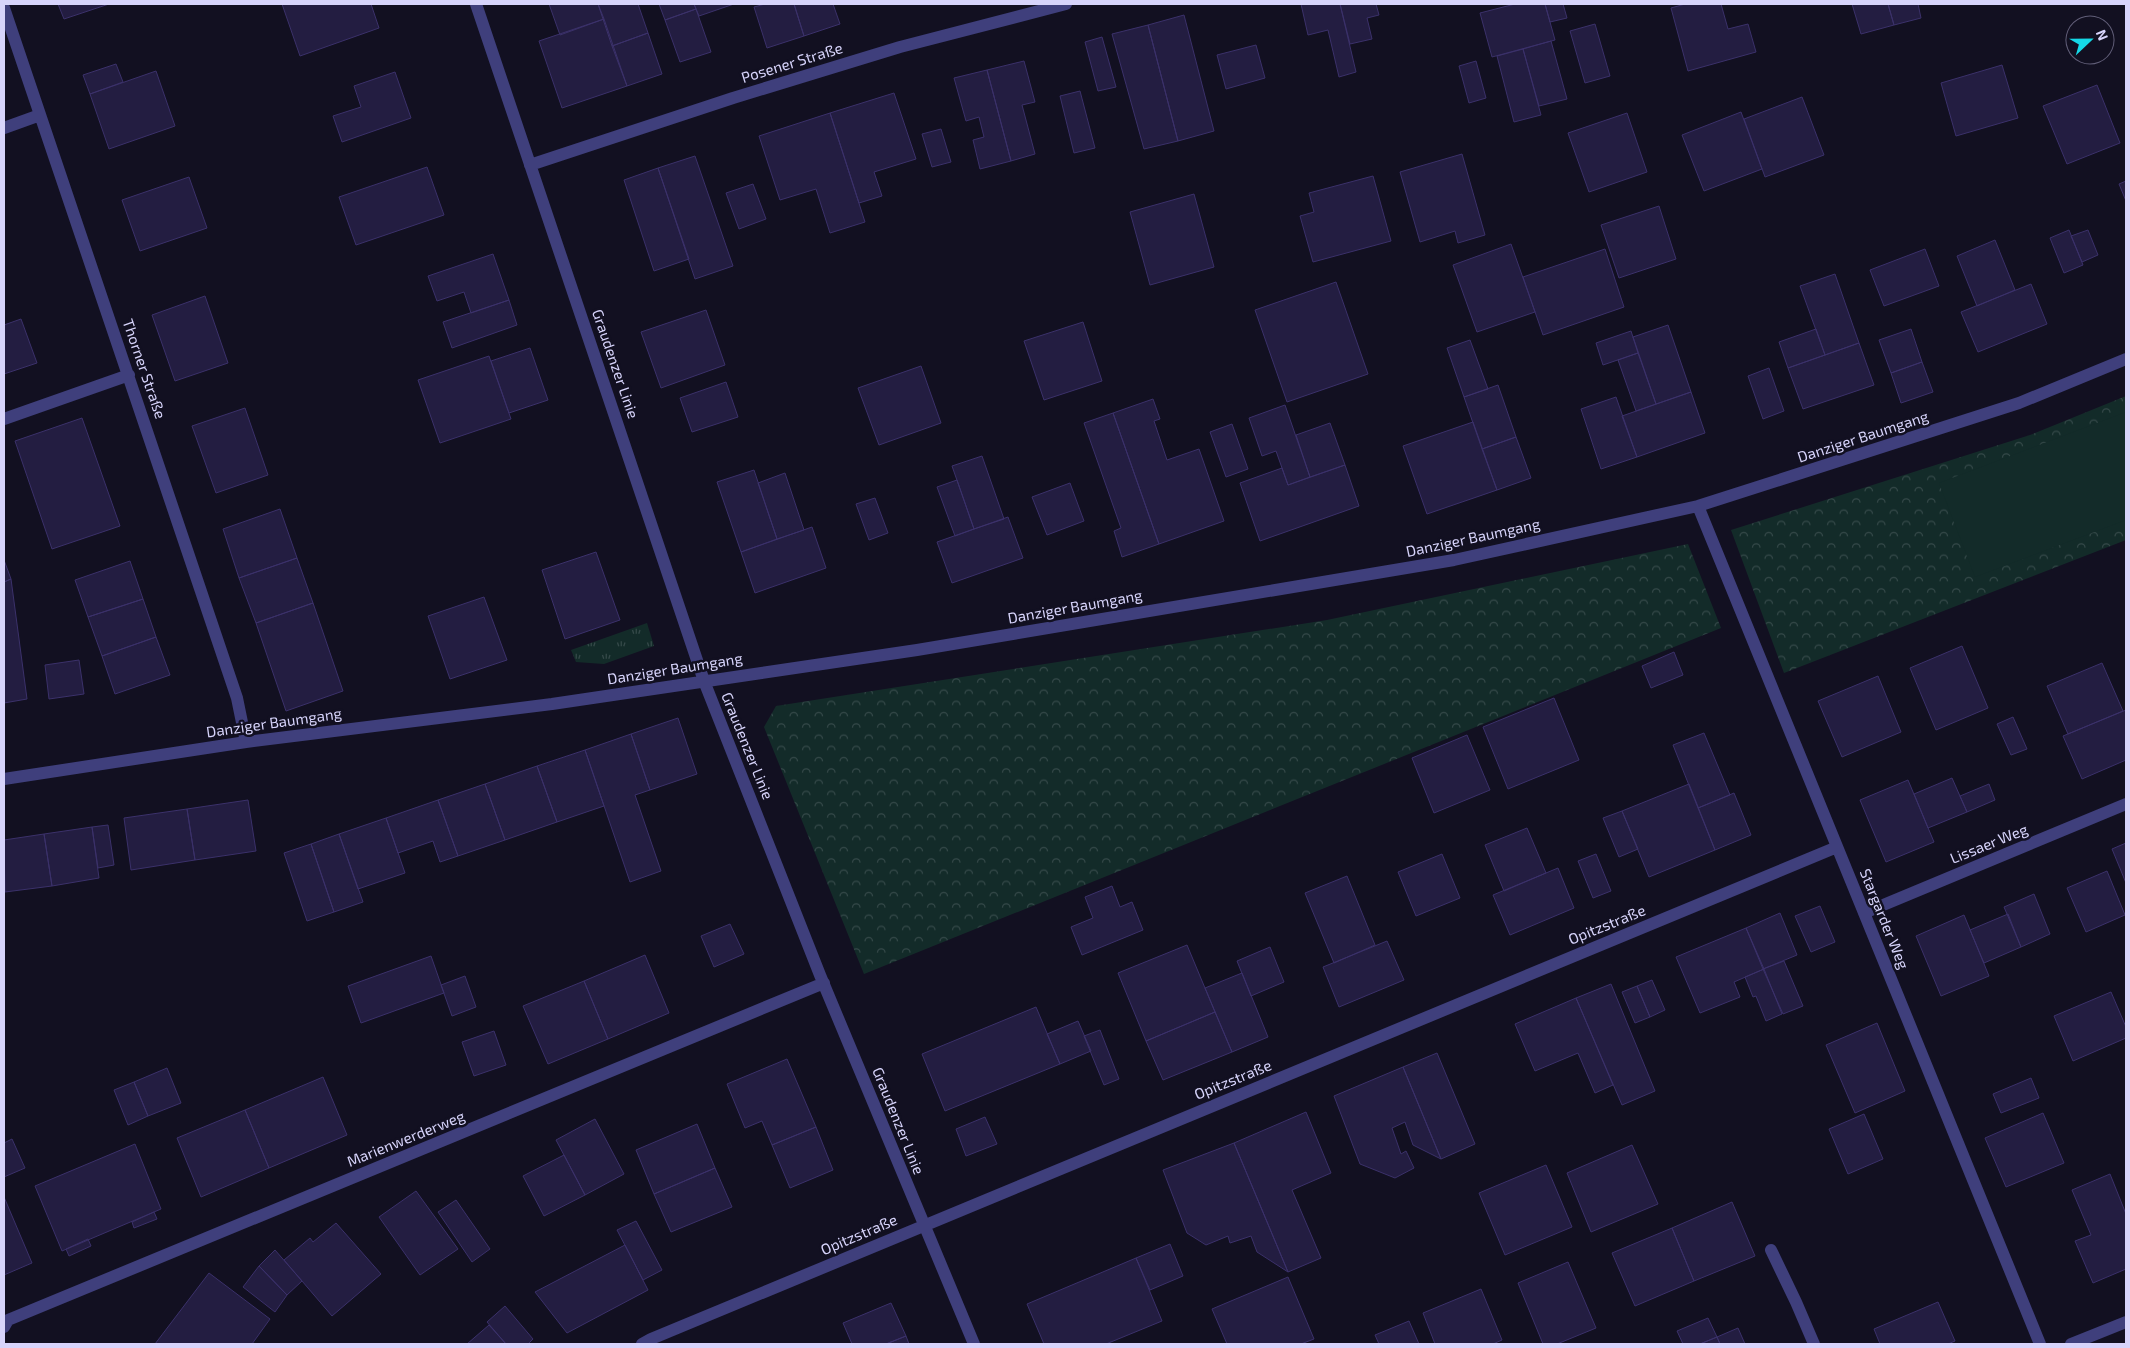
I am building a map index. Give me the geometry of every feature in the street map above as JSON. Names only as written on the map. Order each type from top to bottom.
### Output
[{"type":"street","name":"Graudenzer Linie","points":[[476,4],[704,681],[824,983],[974,1344]]},
{"type":"street","name":"Posener Straße","points":[[530,165],[733,98],[900,47],[1066,4]]},
{"type":"street","name":"Thorner Straße","points":[[4,8],[237,698],[246,742]]},
{"type":"street","points":[[4,128],[40,116]]},
{"type":"street","name":"Danziger Baumgang","points":[[4,779],[246,742],[552,704],[917,650],[1454,560],[1698,506],[2019,403],[2126,359]]},
{"type":"street","points":[[4,419],[129,375]]},
{"type":"street","name":"Stargarder Weg","points":[[1698,506],[2040,1344]]},
{"type":"street","name":"Lissaer Weg","points":[[1864,913],[2126,804]]},
{"type":"street","name":"Opitzstraße","points":[[642,1344],[924,1225],[1837,847]]},
{"type":"street","name":"Marienwerderweg","points":[[4,1326],[8,1320],[824,983]]},
{"type":"street","points":[[1771,1250],[1814,1344]]},
{"type":"street","points":[[2071,1344],[2126,1322]]},
{"type":"green space","points":[[2126,396],[2126,540],[1784,673],[1731,530],[2030,435]]},
{"type":"green space","points":[[2126,412],[2126,520],[1975,577],[1939,483]]},
{"type":"green space","points":[[1688,544],[1721,628],[864,974],[764,727],[776,706],[1327,620]]},
{"type":"green space","points":[[647,623],[654,646],[604,664],[576,662],[571,650]]},
{"type":"building","points":[[58,4],[109,4],[64,19]]},
{"type":"building","points":[[282,4],[371,4],[379,28],[300,56]]},
{"type":"building","points":[[549,4],[598,4],[604,19],[560,35]]},
{"type":"building","points":[[598,4],[638,4],[648,33],[612,46]]},
{"type":"building","points":[[659,4],[694,4],[696,9],[665,20]]},
{"type":"building","points":[[694,4],[734,4],[699,16]]},
{"type":"building","points":[[765,4],[794,4],[804,36],[767,48],[754,7]]},
{"type":"building","points":[[794,4],[833,4],[840,24],[804,36]]},
{"type":"building","points":[[1301,4],[1340,4],[1356,72],[1339,77],[1328,30],[1308,35]]},
{"type":"building","points":[[1340,4],[1376,4],[1379,15],[1367,18],[1372,39],[1350,44]]},
{"type":"building","points":[[1515,4],[1545,4],[1555,40],[1492,57],[1480,13]]},
{"type":"building","points":[[1545,4],[1563,4],[1567,18],[1550,22]]},
{"type":"building","points":[[1685,4],[1721,4],[1728,29],[1748,24],[1756,52],[1688,71],[1671,8]]},
{"type":"building","points":[[1852,4],[1888,4],[1894,25],[1861,34]]},
{"type":"building","points":[[1888,4],[1918,4],[1921,18],[1894,25]]},
{"type":"building","points":[[696,9],[711,52],[680,62],[665,20]]},
{"type":"building","points":[[1184,15],[1214,131],[1178,141],[1148,25]]},
{"type":"building","points":[[604,19],[627,86],[562,108],[539,41]]},
{"type":"building","points":[[1595,24],[1610,76],[1585,83],[1570,31]]},
{"type":"building","points":[[1148,25],[1178,141],[1144,149],[1112,34]]},
{"type":"building","points":[[648,33],[662,74],[627,86],[612,46]]},
{"type":"building","points":[[1102,37],[1116,87],[1098,91],[1085,42]]},
{"type":"building","points":[[1551,41],[1567,99],[1539,106],[1523,49]]},
{"type":"building","points":[[1256,45],[1265,78],[1226,89],[1217,55]]},
{"type":"building","points":[[1523,49],[1541,115],[1514,122],[1497,56]]},
{"type":"building","points":[[1024,61],[1035,102],[1022,105],[1035,154],[1011,161],[987,70]]},
{"type":"building","points":[[1476,61],[1486,98],[1469,103],[1459,66]]},
{"type":"building","points":[[116,64],[123,82],[90,94],[83,75]]},
{"type":"building","points":[[2002,65],[2018,118],[1956,136],[1941,83]]},
{"type":"building","points":[[987,70],[1011,161],[980,169],[973,140],[984,137],[979,117],[966,121],[954,78]]},
{"type":"building","points":[[156,71],[175,126],[109,149],[90,94]]},
{"type":"building","points":[[395,72],[411,118],[342,142],[333,116],[361,107],[354,86]]},
{"type":"building","points":[[2097,85],[2120,143],[2067,164],[2043,106]]},
{"type":"building","points":[[1080,91],[1095,148],[1074,153],[1060,96]]},
{"type":"building","points":[[894,93],[916,159],[874,172],[882,196],[859,203],[830,113]]},
{"type":"building","points":[[1802,97],[1824,155],[1765,177],[1744,119]]},
{"type":"building","points":[[1741,112],[1762,169],[1704,191],[1682,135]]},
{"type":"building","points":[[830,113],[865,222],[830,233],[816,189],[780,200],[759,136]]},
{"type":"building","points":[[1627,113],[1647,172],[1589,192],[1568,133]]},
{"type":"building","points":[[941,129],[951,162],[932,167],[922,134]]},
{"type":"building","points":[[1462,154],[1485,235],[1458,243],[1455,231],[1420,242],[1400,172]]},
{"type":"building","points":[[695,156],[733,266],[695,279],[658,168]]},
{"type":"building","points":[[427,167],[444,215],[356,245],[339,197]]},
{"type":"building","points":[[658,168],[689,259],[654,271],[624,180]]},
{"type":"building","points":[[1373,176],[1391,241],[1313,262],[1300,216],[1314,212],[1309,193]]},
{"type":"building","points":[[189,177],[207,228],[140,251],[122,200]]},
{"type":"building","points":[[2126,181],[2126,201],[2119,184]]},
{"type":"building","points":[[753,184],[766,219],[739,229],[726,193]]},
{"type":"building","points":[[1194,194],[1214,267],[1150,285],[1130,212]]},
{"type":"building","points":[[1659,206],[1676,259],[1619,278],[1601,225]]},
{"type":"building","points":[[2069,230],[2083,265],[2064,273],[2050,238]]},
{"type":"building","points":[[2088,230],[2098,255],[2082,262],[2071,236]]},
{"type":"building","points":[[1995,240],[2015,290],[1977,306],[1957,256]]},
{"type":"building","points":[[1511,244],[1535,312],[1477,332],[1453,265]]},
{"type":"building","points":[[1605,249],[1624,307],[1543,335],[1523,277]]},
{"type":"building","points":[[1925,249],[1939,286],[1884,306],[1870,270]]},
{"type":"building","points":[[493,254],[509,300],[471,313],[464,292],[437,301],[428,276]]},
{"type":"building","points":[[1835,274],[1859,343],[1825,355],[1800,286]]},
{"type":"building","points":[[1336,282],[1368,374],[1287,402],[1255,310]]},
{"type":"building","points":[[2031,284],[2047,324],[1978,352],[1961,312]]},
{"type":"building","points":[[205,296],[228,363],[175,381],[152,315]]},
{"type":"building","points":[[509,300],[517,325],[452,348],[443,322]]},
{"type":"building","points":[[706,310],[725,365],[661,388],[641,332]]},
{"type":"building","points":[[21,319],[37,363],[4,374],[4,325]]},
{"type":"building","points":[[1083,322],[1102,381],[1044,400],[1024,341]]},
{"type":"building","points":[[1668,325],[1691,392],[1656,404],[1633,337]]},
{"type":"building","points":[[1816,329],[1825,355],[1788,368],[1779,342]]},
{"type":"building","points":[[1911,329],[1922,362],[1891,373],[1879,340]]},
{"type":"building","points":[[1631,331],[1638,353],[1603,365],[1596,343]]},
{"type":"building","points":[[1470,340],[1488,389],[1464,397],[1447,348]]},
{"type":"building","points":[[1859,343],[1874,385],[1803,409],[1788,368]]},
{"type":"building","points":[[530,348],[548,400],[509,413],[491,361]]},
{"type":"building","points":[[1638,353],[1656,404],[1636,411],[1618,360]]},
{"type":"building","points":[[489,356],[511,419],[440,443],[418,380]]},
{"type":"building","points":[[1922,362],[1933,392],[1901,403],[1891,373]]},
{"type":"building","points":[[921,366],[941,423],[879,445],[858,388]]},
{"type":"building","points":[[1769,368],[1784,411],[1763,419],[1748,376]]},
{"type":"building","points":[[726,382],[738,417],[692,432],[680,398]]},
{"type":"building","points":[[1498,385],[1516,437],[1482,449],[1464,397]]},
{"type":"building","points":[[1691,392],[1705,433],[1637,457],[1622,416]]},
{"type":"building","points":[[1616,397],[1637,457],[1601,469],[1581,409]]},
{"type":"building","points":[[1153,399],[1160,419],[1154,421],[1167,460],[1199,449],[1224,521],[1159,544],[1113,413]]},
{"type":"building","points":[[1285,405],[1310,477],[1288,485],[1276,451],[1262,456],[1249,418]]},
{"type":"building","points":[[245,408],[268,475],[216,493],[192,426]]},
{"type":"building","points":[[1113,413],[1159,544],[1122,557],[1114,531],[1121,528],[1084,423]]},
{"type":"building","points":[[82,418],[120,526],[52,549],[15,441]]},
{"type":"building","points":[[1473,422],[1497,490],[1427,514],[1403,446]]},
{"type":"building","points":[[1330,423],[1345,465],[1310,477],[1296,435]]},
{"type":"building","points":[[1232,424],[1248,469],[1226,477],[1210,432]]},
{"type":"building","points":[[1516,437],[1531,478],[1497,490],[1482,449]]},
{"type":"building","points":[[982,456],[1004,519],[974,529],[952,466]]},
{"type":"building","points":[[1345,465],[1359,506],[1260,541],[1240,483],[1282,468],[1288,485]]},
{"type":"building","points":[[754,470],[777,539],[741,552],[717,482]]},
{"type":"building","points":[[785,473],[804,530],[777,539],[758,483]]},
{"type":"building","points":[[957,480],[974,529],[955,536],[937,487]]},
{"type":"building","points":[[1070,483],[1084,521],[1047,535],[1032,497]]},
{"type":"building","points":[[875,498],[888,533],[869,540],[856,504]]},
{"type":"building","points":[[280,509],[297,558],[239,578],[223,529]]},
{"type":"building","points":[[1008,517],[1023,558],[952,583],[937,542]]},
{"type":"building","points":[[812,527],[826,568],[755,593],[741,552]]},
{"type":"building","points":[[596,552],[620,620],[565,639],[542,570]]},
{"type":"building","points":[[297,558],[313,603],[256,623],[239,578]]},
{"type":"building","points":[[4,560],[11,579],[4,582]]},
{"type":"building","points":[[130,561],[143,599],[88,617],[75,580]]},
{"type":"building","points":[[11,579],[27,699],[4,703],[4,582]]},
{"type":"building","points":[[484,597],[507,660],[450,679],[428,616]]},
{"type":"building","points":[[143,599],[156,637],[102,656],[88,617]]},
{"type":"building","points":[[313,603],[343,691],[286,711],[256,623]]},
{"type":"building","points":[[156,637],[170,675],[115,694],[102,656]]},
{"type":"building","points":[[1962,646],[1988,708],[1936,730],[1910,668]]},
{"type":"building","points":[[1674,652],[1683,675],[1651,688],[1642,666]]},
{"type":"building","points":[[79,660],[84,694],[49,699],[45,665]]},
{"type":"building","points":[[2102,663],[2123,711],[2068,734],[2047,686]]},
{"type":"building","points":[[1878,676],[1901,732],[1842,757],[1818,701]]},
{"type":"building","points":[[1554,698],[1579,760],[1508,789],[1483,727]]},
{"type":"building","points":[[2126,710],[2126,760],[2082,779],[2063,736]]},
{"type":"building","points":[[2013,717],[2027,749],[2011,755],[1997,724]]},
{"type":"building","points":[[678,718],[697,774],[650,790],[631,734]]},
{"type":"building","points":[[1704,733],[1730,795],[1698,808],[1673,745]]},
{"type":"building","points":[[631,734],[650,790],[635,795],[661,871],[630,882],[585,750]]},
{"type":"building","points":[[1467,735],[1490,790],[1434,813],[1412,758]]},
{"type":"building","points":[[585,750],[604,806],[557,822],[537,766]]},
{"type":"building","points":[[537,766],[557,822],[505,840],[485,784]]},
{"type":"building","points":[[1952,778],[1967,812],[1928,828],[1914,794]]},
{"type":"building","points":[[1908,780],[1934,842],[1886,862],[1860,800]]},
{"type":"building","points":[[485,784],[505,840],[458,856],[438,800]]},
{"type":"building","points":[[1689,784],[1715,850],[1649,877],[1622,811]]},
{"type":"building","points":[[1989,784],[1995,800],[1967,812],[1960,796]]},
{"type":"building","points":[[1734,793],[1751,835],[1715,850],[1698,808]]},
{"type":"building","points":[[248,800],[256,851],[195,860],[187,809]]},
{"type":"building","points":[[438,800],[458,856],[440,862],[433,841],[398,853],[386,818]]},
{"type":"building","points":[[187,809],[195,860],[131,870],[124,818]]},
{"type":"building","points":[[1622,811],[1638,849],[1619,857],[1603,818]]},
{"type":"building","points":[[386,818],[405,873],[358,889],[339,834]]},
{"type":"building","points":[[108,825],[114,865],[98,868],[92,827]]},
{"type":"building","points":[[92,827],[99,878],[52,886],[44,834]]},
{"type":"building","points":[[1527,828],[1546,873],[1504,891],[1485,845]]},
{"type":"building","points":[[44,834],[52,886],[5,892],[4,840]]},
{"type":"building","points":[[339,834],[363,902],[334,912],[311,844]]},
{"type":"building","points":[[2126,843],[2126,883],[2112,849]]},
{"type":"building","points":[[311,844],[334,912],[307,921],[284,853]]},
{"type":"building","points":[[1442,854],[1460,898],[1416,916],[1398,872]]},
{"type":"building","points":[[1596,854],[1611,891],[1593,898],[1578,861]]},
{"type":"building","points":[[1558,868],[1574,908],[1510,935],[1493,895]]},
{"type":"building","points":[[2107,871],[2125,915],[2086,932],[2067,888]]},
{"type":"building","points":[[1347,876],[1375,945],[1334,963],[1305,893]]},
{"type":"building","points":[[1112,886],[1120,907],[1132,902],[1143,930],[1082,955],[1071,927],[1093,918],[1085,897]]},
{"type":"building","points":[[2034,894],[2050,934],[2021,947],[2004,907]]},
{"type":"building","points":[[1820,906],[1835,942],[1811,952],[1795,916]]},
{"type":"building","points":[[1780,913],[1797,955],[1763,969],[1746,928]]},
{"type":"building","points":[[2008,914],[2021,947],[1984,963],[1970,930]]},
{"type":"building","points":[[1964,915],[1989,976],[1941,996],[1916,936]]},
{"type":"building","points":[[730,924],[744,954],[714,967],[701,936]]},
{"type":"building","points":[[1746,928],[1764,969],[1734,982],[1740,997],[1700,1013],[1676,957]]},
{"type":"building","points":[[1387,941],[1404,980],[1339,1007],[1323,967]]},
{"type":"building","points":[[1187,945],[1215,1012],[1146,1041],[1118,973]]},
{"type":"building","points":[[1270,947],[1284,982],[1251,996],[1237,961]]},
{"type":"building","points":[[645,955],[669,1013],[608,1039],[584,981]]},
{"type":"building","points":[[431,956],[444,993],[361,1023],[348,986]]},
{"type":"building","points":[[1784,961],[1803,1006],[1783,1014],[1763,969]]},
{"type":"building","points":[[1764,969],[1782,1014],[1766,1021],[1756,996],[1753,997],[1745,977]]},
{"type":"building","points":[[1242,973],[1268,1037],[1232,1052],[1205,988]]},
{"type":"building","points":[[465,976],[476,1007],[452,1016],[441,985]]},
{"type":"building","points":[[1652,980],[1665,1010],[1650,1017],[1637,986]]},
{"type":"building","points":[[584,981],[608,1039],[548,1064],[523,1006]]},
{"type":"building","points":[[1611,984],[1655,1091],[1622,1105],[1576,998]]},
{"type":"building","points":[[1637,986],[1650,1017],[1635,1023],[1622,992]]},
{"type":"building","points":[[2111,992],[2126,1027],[2126,1038],[2073,1061],[2054,1016]]},
{"type":"building","points":[[1576,998],[1613,1085],[1595,1093],[1578,1053],[1535,1071],[1515,1024]]},
{"type":"building","points":[[1036,1007],[1060,1064],[945,1111],[922,1054]]},
{"type":"building","points":[[1215,1012],[1232,1052],[1163,1080],[1146,1041]]},
{"type":"building","points":[[1078,1021],[1091,1051],[1060,1064],[1047,1034]]},
{"type":"building","points":[[1877,1023],[1905,1091],[1855,1113],[1826,1045]]},
{"type":"building","points":[[1100,1030],[1119,1079],[1104,1085],[1084,1036]]},
{"type":"building","points":[[494,1031],[506,1065],[474,1076],[462,1042]]},
{"type":"building","points":[[1437,1053],[1475,1144],[1441,1159],[1403,1067]]},
{"type":"building","points":[[787,1059],[816,1127],[772,1145],[762,1121],[745,1128],[727,1084]]},
{"type":"building","points":[[1403,1067],[1441,1159],[1413,1145],[1405,1122],[1392,1128],[1401,1154],[1406,1151],[1414,1168],[1395,1178],[1360,1164],[1334,1096]]},
{"type":"building","points":[[167,1068],[181,1103],[148,1116],[134,1082]]},
{"type":"building","points":[[323,1077],[347,1135],[269,1168],[245,1110]]},
{"type":"building","points":[[2031,1078],[2039,1098],[2001,1113],[1993,1094]]},
{"type":"building","points":[[134,1082],[148,1116],[128,1125],[114,1090]]},
{"type":"building","points":[[245,1110],[269,1168],[201,1197],[177,1138]]},
{"type":"building","points":[[1306,1112],[1331,1173],[1292,1190],[1321,1258],[1288,1272],[1234,1143]]},
{"type":"building","points":[[2043,1113],[2064,1163],[2006,1187],[1985,1138]]},
{"type":"building","points":[[1864,1114],[1883,1159],[1848,1174],[1829,1129]]},
{"type":"building","points":[[985,1117],[997,1144],[966,1156],[956,1129]]},
{"type":"building","points":[[595,1119],[624,1174],[585,1195],[556,1140]]},
{"type":"building","points":[[697,1124],[715,1168],[654,1194],[636,1150]]},
{"type":"building","points":[[816,1127],[833,1170],[790,1188],[772,1145]]},
{"type":"building","points":[[12,1139],[25,1168],[4,1177],[4,1143]]},
{"type":"building","points":[[1234,1143],[1288,1272],[1257,1252],[1251,1236],[1230,1243],[1228,1236],[1206,1245],[1187,1233],[1163,1170]]},
{"type":"building","points":[[135,1144],[161,1209],[62,1251],[35,1186]]},
{"type":"building","points":[[1632,1145],[1658,1204],[1591,1232],[1567,1173]]},
{"type":"building","points":[[564,1155],[585,1195],[544,1216],[523,1176]]},
{"type":"building","points":[[1546,1165],[1572,1227],[1505,1255],[1479,1193]]},
{"type":"building","points":[[715,1168],[732,1207],[671,1232],[654,1194]]},
{"type":"building","points":[[2110,1174],[2126,1214],[2126,1269],[2093,1283],[2075,1241],[2091,1235],[2072,1190]]},
{"type":"building","points":[[416,1191],[458,1249],[420,1275],[379,1217]]},
{"type":"building","points":[[4,1197],[32,1263],[4,1275]]},
{"type":"building","points":[[456,1200],[490,1249],[472,1262],[438,1212]]},
{"type":"building","points":[[1732,1202],[1755,1256],[1694,1281],[1672,1228]]},
{"type":"building","points":[[154,1212],[157,1219],[134,1228],[132,1222]]},
{"type":"building","points":[[636,1221],[662,1270],[643,1280],[617,1230]]},
{"type":"building","points":[[336,1223],[381,1274],[332,1316],[284,1260],[310,1238],[313,1242]]},
{"type":"building","points":[[1672,1228],[1694,1281],[1635,1306],[1612,1253]]},
{"type":"building","points":[[88,1239],[91,1246],[69,1256],[66,1249]]},
{"type":"building","points":[[1170,1244],[1183,1276],[1150,1290],[1136,1258]]},
{"type":"building","points":[[625,1245],[648,1290],[567,1333],[535,1292]]},
{"type":"building","points":[[275,1250],[302,1281],[287,1295],[259,1266]]},
{"type":"building","points":[[1136,1258],[1162,1321],[1106,1344],[1044,1344],[1027,1304]]},
{"type":"building","points":[[1568,1262],[1596,1328],[1557,1344],[1543,1344],[1518,1283]]},
{"type":"building","points":[[259,1266],[287,1295],[275,1312],[243,1287]]},
{"type":"building","points":[[209,1273],[270,1319],[252,1344],[155,1344]]},
{"type":"building","points":[[1288,1277],[1314,1339],[1301,1344],[1227,1344],[1212,1309]]},
{"type":"building","points":[[1481,1289],[1502,1340],[1493,1344],[1435,1344],[1423,1313]]},
{"type":"building","points":[[1938,1302],[1955,1341],[1948,1344],[1880,1344],[1874,1329]]},
{"type":"building","points":[[891,1303],[906,1336],[886,1344],[852,1344],[843,1323]]},
{"type":"building","points":[[505,1306],[533,1339],[528,1344],[506,1344],[487,1322]]},
{"type":"building","points":[[1708,1318],[1717,1337],[1700,1344],[1683,1344],[1677,1331]]},
{"type":"building","points":[[1409,1321],[1419,1344],[1379,1344],[1375,1335]]},
{"type":"building","points":[[489,1325],[506,1344],[467,1344]]},
{"type":"building","points":[[1738,1328],[1745,1344],[1720,1344],[1717,1337]]},
{"type":"building","points":[[906,1336],[909,1344],[886,1344]]},
{"type":"building","points":[[1717,1337],[1720,1344],[1700,1344]]}]
